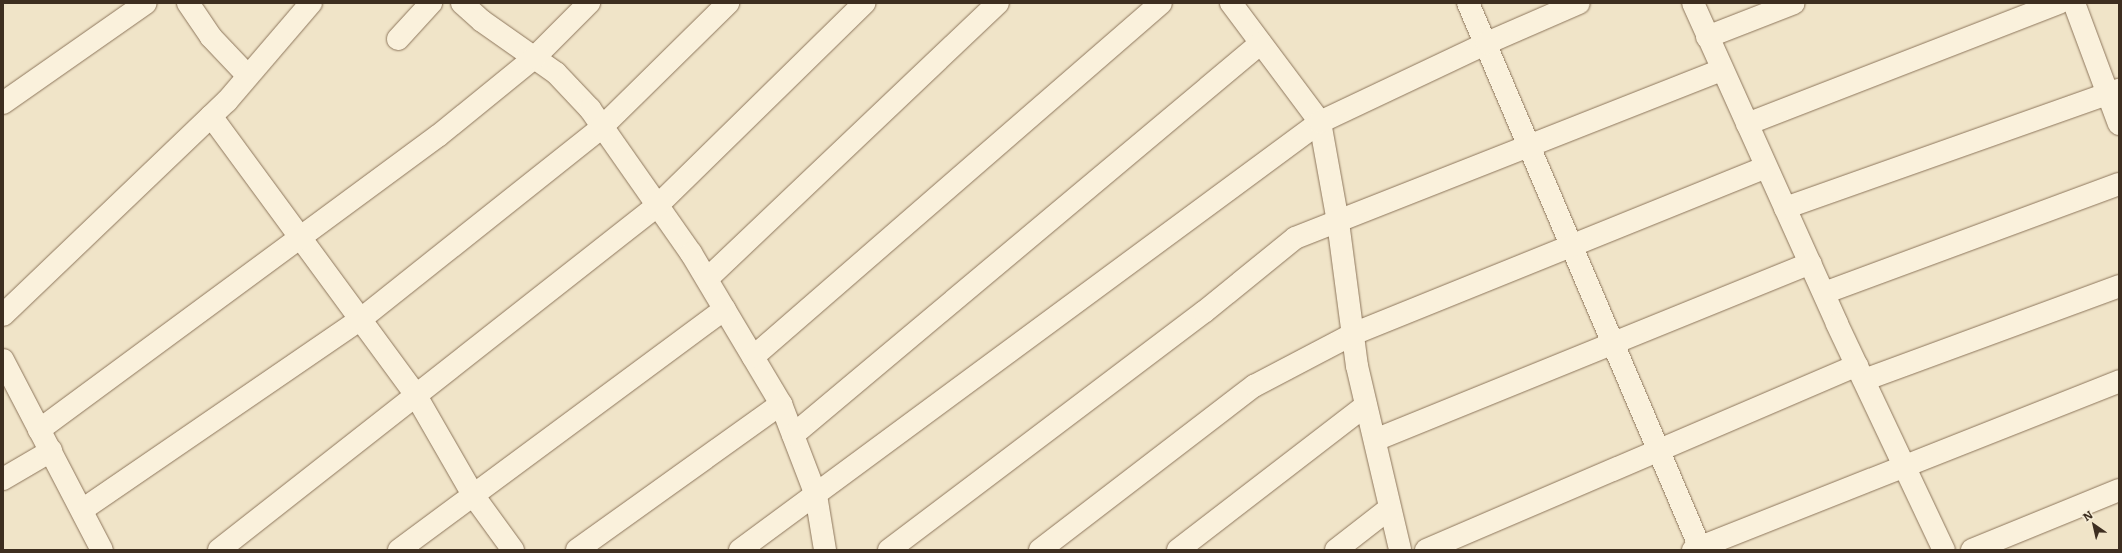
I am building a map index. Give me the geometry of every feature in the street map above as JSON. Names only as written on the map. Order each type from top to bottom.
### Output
[{"type":"street","points":[[3,103],[146,3]]},
{"type":"street","points":[[188,3],[211,37],[247,74]]},
{"type":"street","points":[[3,314],[228,101],[247,74],[311,3]]},
{"type":"street","points":[[398,39],[431,3]]},
{"type":"street","points":[[462,3],[556,73],[602,127],[658,205],[707,279],[781,404],[816,495],[825,550]]},
{"type":"street","points":[[39,430],[438,136],[534,58],[589,3]]},
{"type":"street","points":[[82,510],[361,319],[602,127],[728,3]]},
{"type":"street","points":[[220,550],[415,394],[658,205],[864,3]]},
{"type":"street","points":[[707,279],[998,3]]},
{"type":"street","points":[[753,357],[1161,3]]},
{"type":"street","points":[[1232,3],[1320,122],[1338,222],[1353,334],[1366,405],[1400,550]]},
{"type":"street","points":[[1468,3],[1487,43],[1659,450],[1698,549],[1904,465],[2119,381]]},
{"type":"street","points":[[740,550],[1320,122],[1487,43],[1579,3]]},
{"type":"street","points":[[1693,3],[1707,37],[1860,372],[1944,550]]},
{"type":"street","points":[[1707,37],[1794,3]]},
{"type":"street","points":[[1747,124],[2059,3]]},
{"type":"street","points":[[2074,3],[2113,93],[2119,124]]},
{"type":"street","points":[[793,436],[1261,43]]},
{"type":"street","points":[[889,550],[1204,312],[1295,238],[1531,147],[1722,70]]},
{"type":"street","points":[[1785,208],[2113,93]]},
{"type":"street","points":[[211,116],[415,394],[473,496],[513,550]]},
{"type":"street","points":[[1040,550],[1254,386],[1353,334],[1573,246],[1766,166]]},
{"type":"street","points":[[1824,293],[2119,184]]},
{"type":"street","points":[[1375,440],[1614,345],[1810,263]]},
{"type":"street","points":[[1426,550],[1659,450],[1860,372],[2119,286]]},
{"type":"street","points":[[399,550],[725,309]]},
{"type":"street","points":[[3,360],[102,550]]},
{"type":"street","points":[[577,550],[781,404]]},
{"type":"street","points":[[1178,550],[1366,405]]},
{"type":"street","points":[[3,479],[51,451]]},
{"type":"street","points":[[1972,550],[2119,490]]},
{"type":"street","points":[[1336,550],[1390,508]]}]
